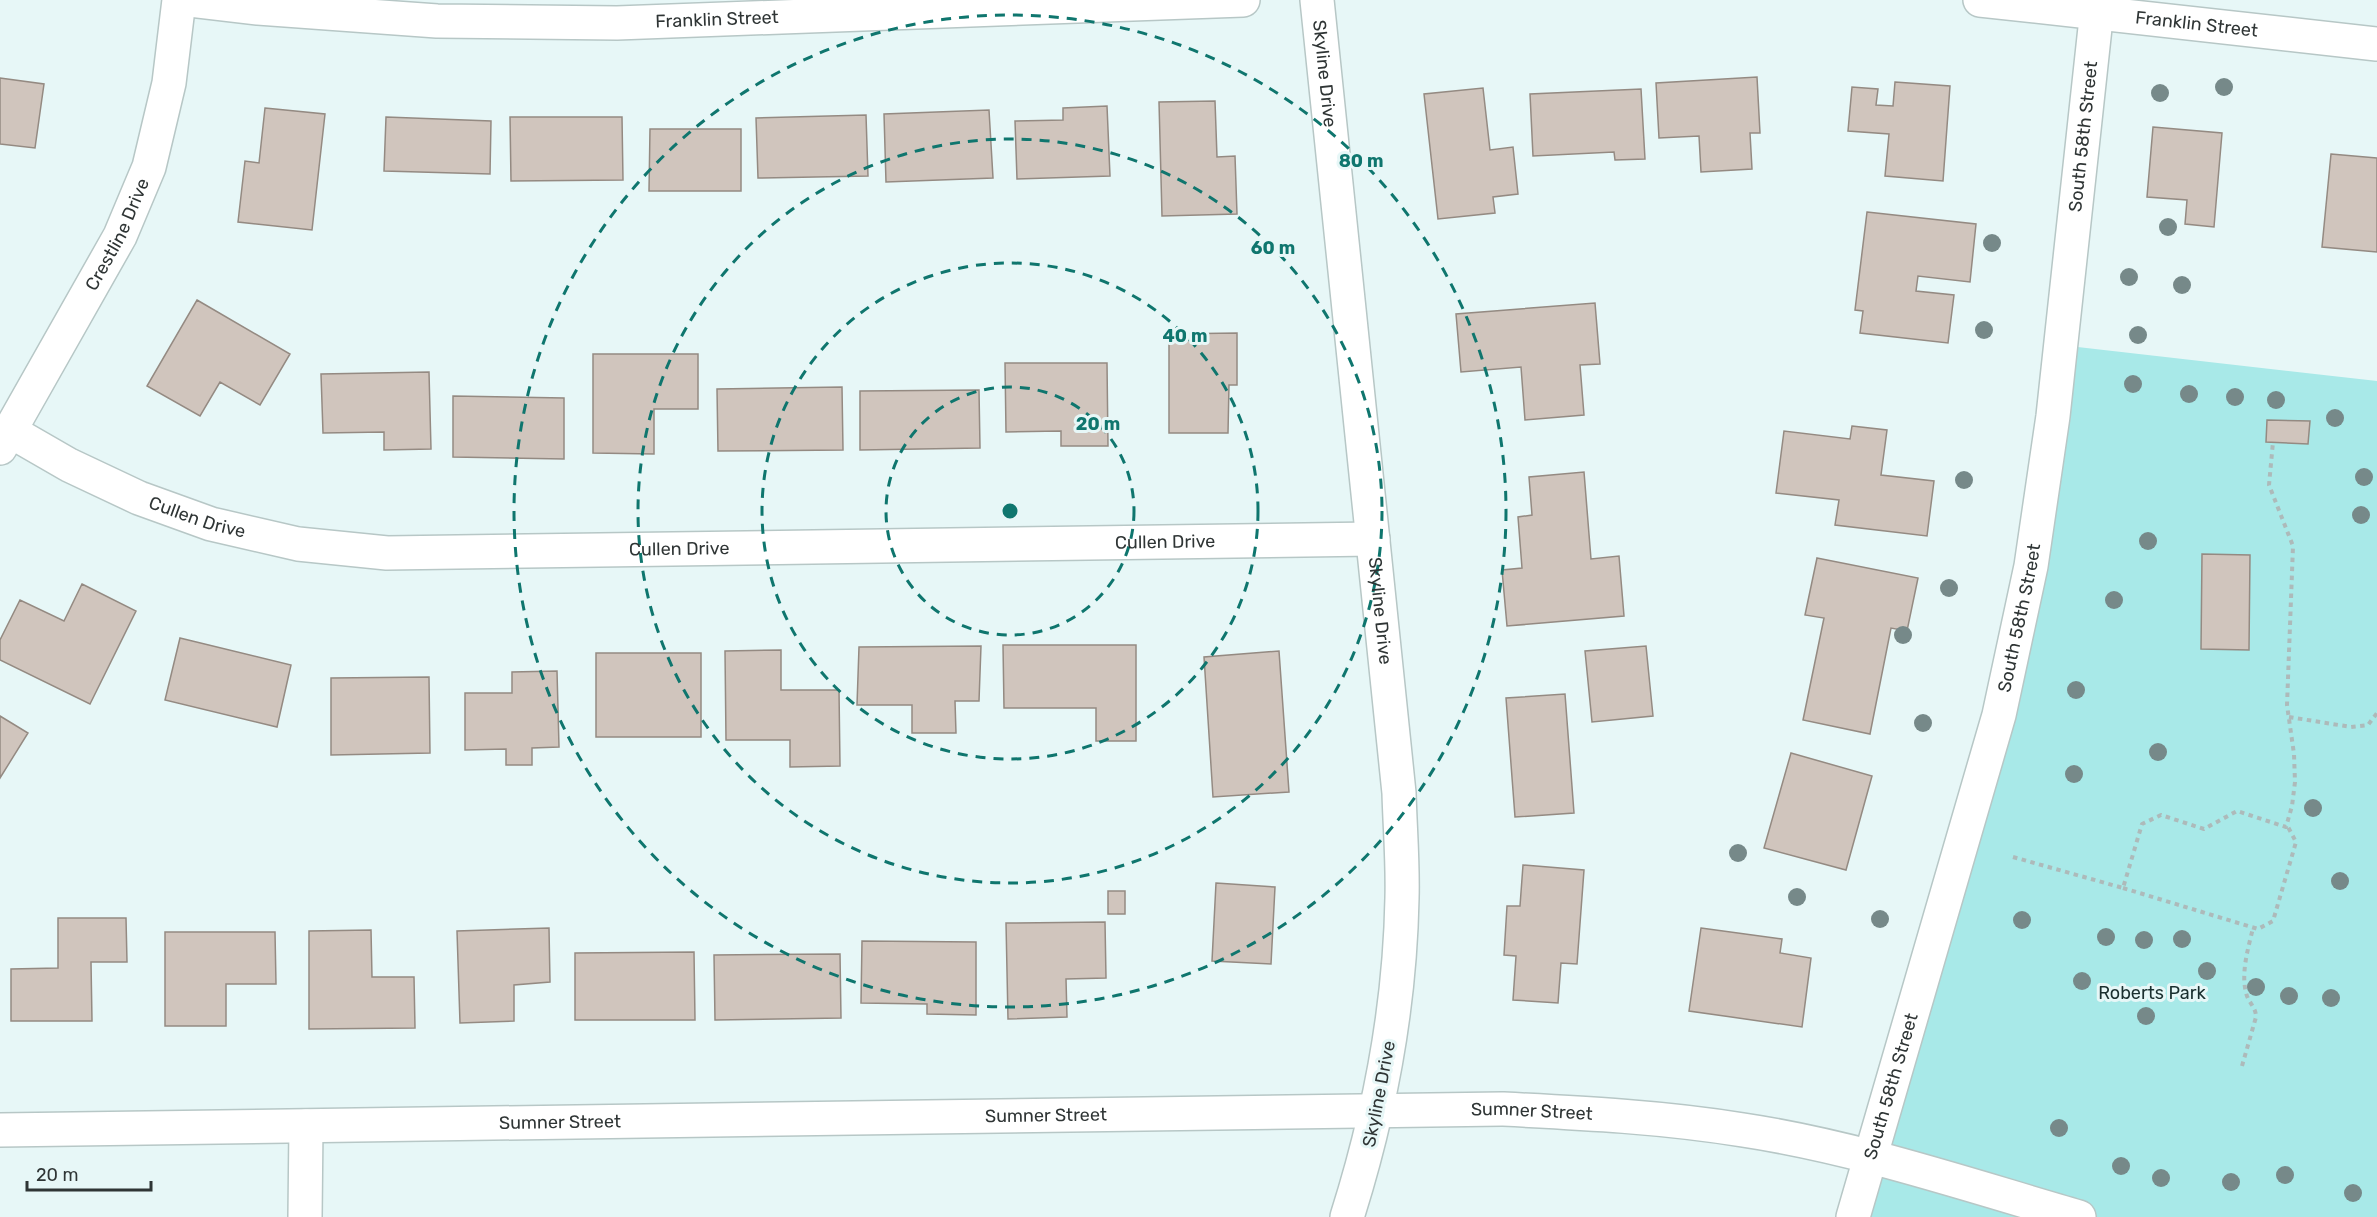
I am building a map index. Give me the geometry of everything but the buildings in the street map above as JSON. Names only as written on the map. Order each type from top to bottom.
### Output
[{"type":"street","name":"Crestline Drive","points":[[5,439],[120,236],[149,167],[169,83],[179,0]]},
{"type":"street","name":"Franklin Street","points":[[190,0],[258,8],[437,21],[617,23],[1243,0]]},
{"type":"street","name":"Skyline Drive","points":[[1317,0],[1399,793],[1402,898],[1396,1002],[1378,1110],[1366,1158],[1347,1217]]},
{"type":"street","name":"Franklin Street","points":[[1980,0],[2097,6],[2377,44]]},
{"type":"street","name":"South 58th Street","points":[[1853,1217],[1999,715],[2031,566],[2053,416],[2097,6]]},
{"type":"street","name":"Cullen Drive","points":[[5,439],[69,465],[138,498],[211,524],[298,544],[387,554],[1373,539]]},
{"type":"street","name":"Sumner Street","points":[[0,1130],[1502,1109],[1617,1114],[1744,1130],[1871,1157],[2079,1217]]},
{"type":"street","points":[[305,1217],[306,1126]]},
{"type":"path","points":[[2123,888],[2142,824],[2162,815],[2204,829],[2237,811],[2286,827],[2295,782],[2294,754],[2287,705],[2293,546],[2269,485],[2273,442]]},
{"type":"path","points":[[2289,717],[2351,727],[2368,725],[2377,713]]},
{"type":"path","points":[[2013,857],[2258,929],[2273,921],[2296,842],[2286,824]]},
{"type":"path","points":[[2242,1066],[2256,1017],[2256,1009],[2246,994],[2245,974],[2246,952],[2253,928]]},
{"type":"green space","name":"Roberts Park","points":[[2060,345],[2377,381],[2377,1217],[1853,1217],[1999,715]]}]
